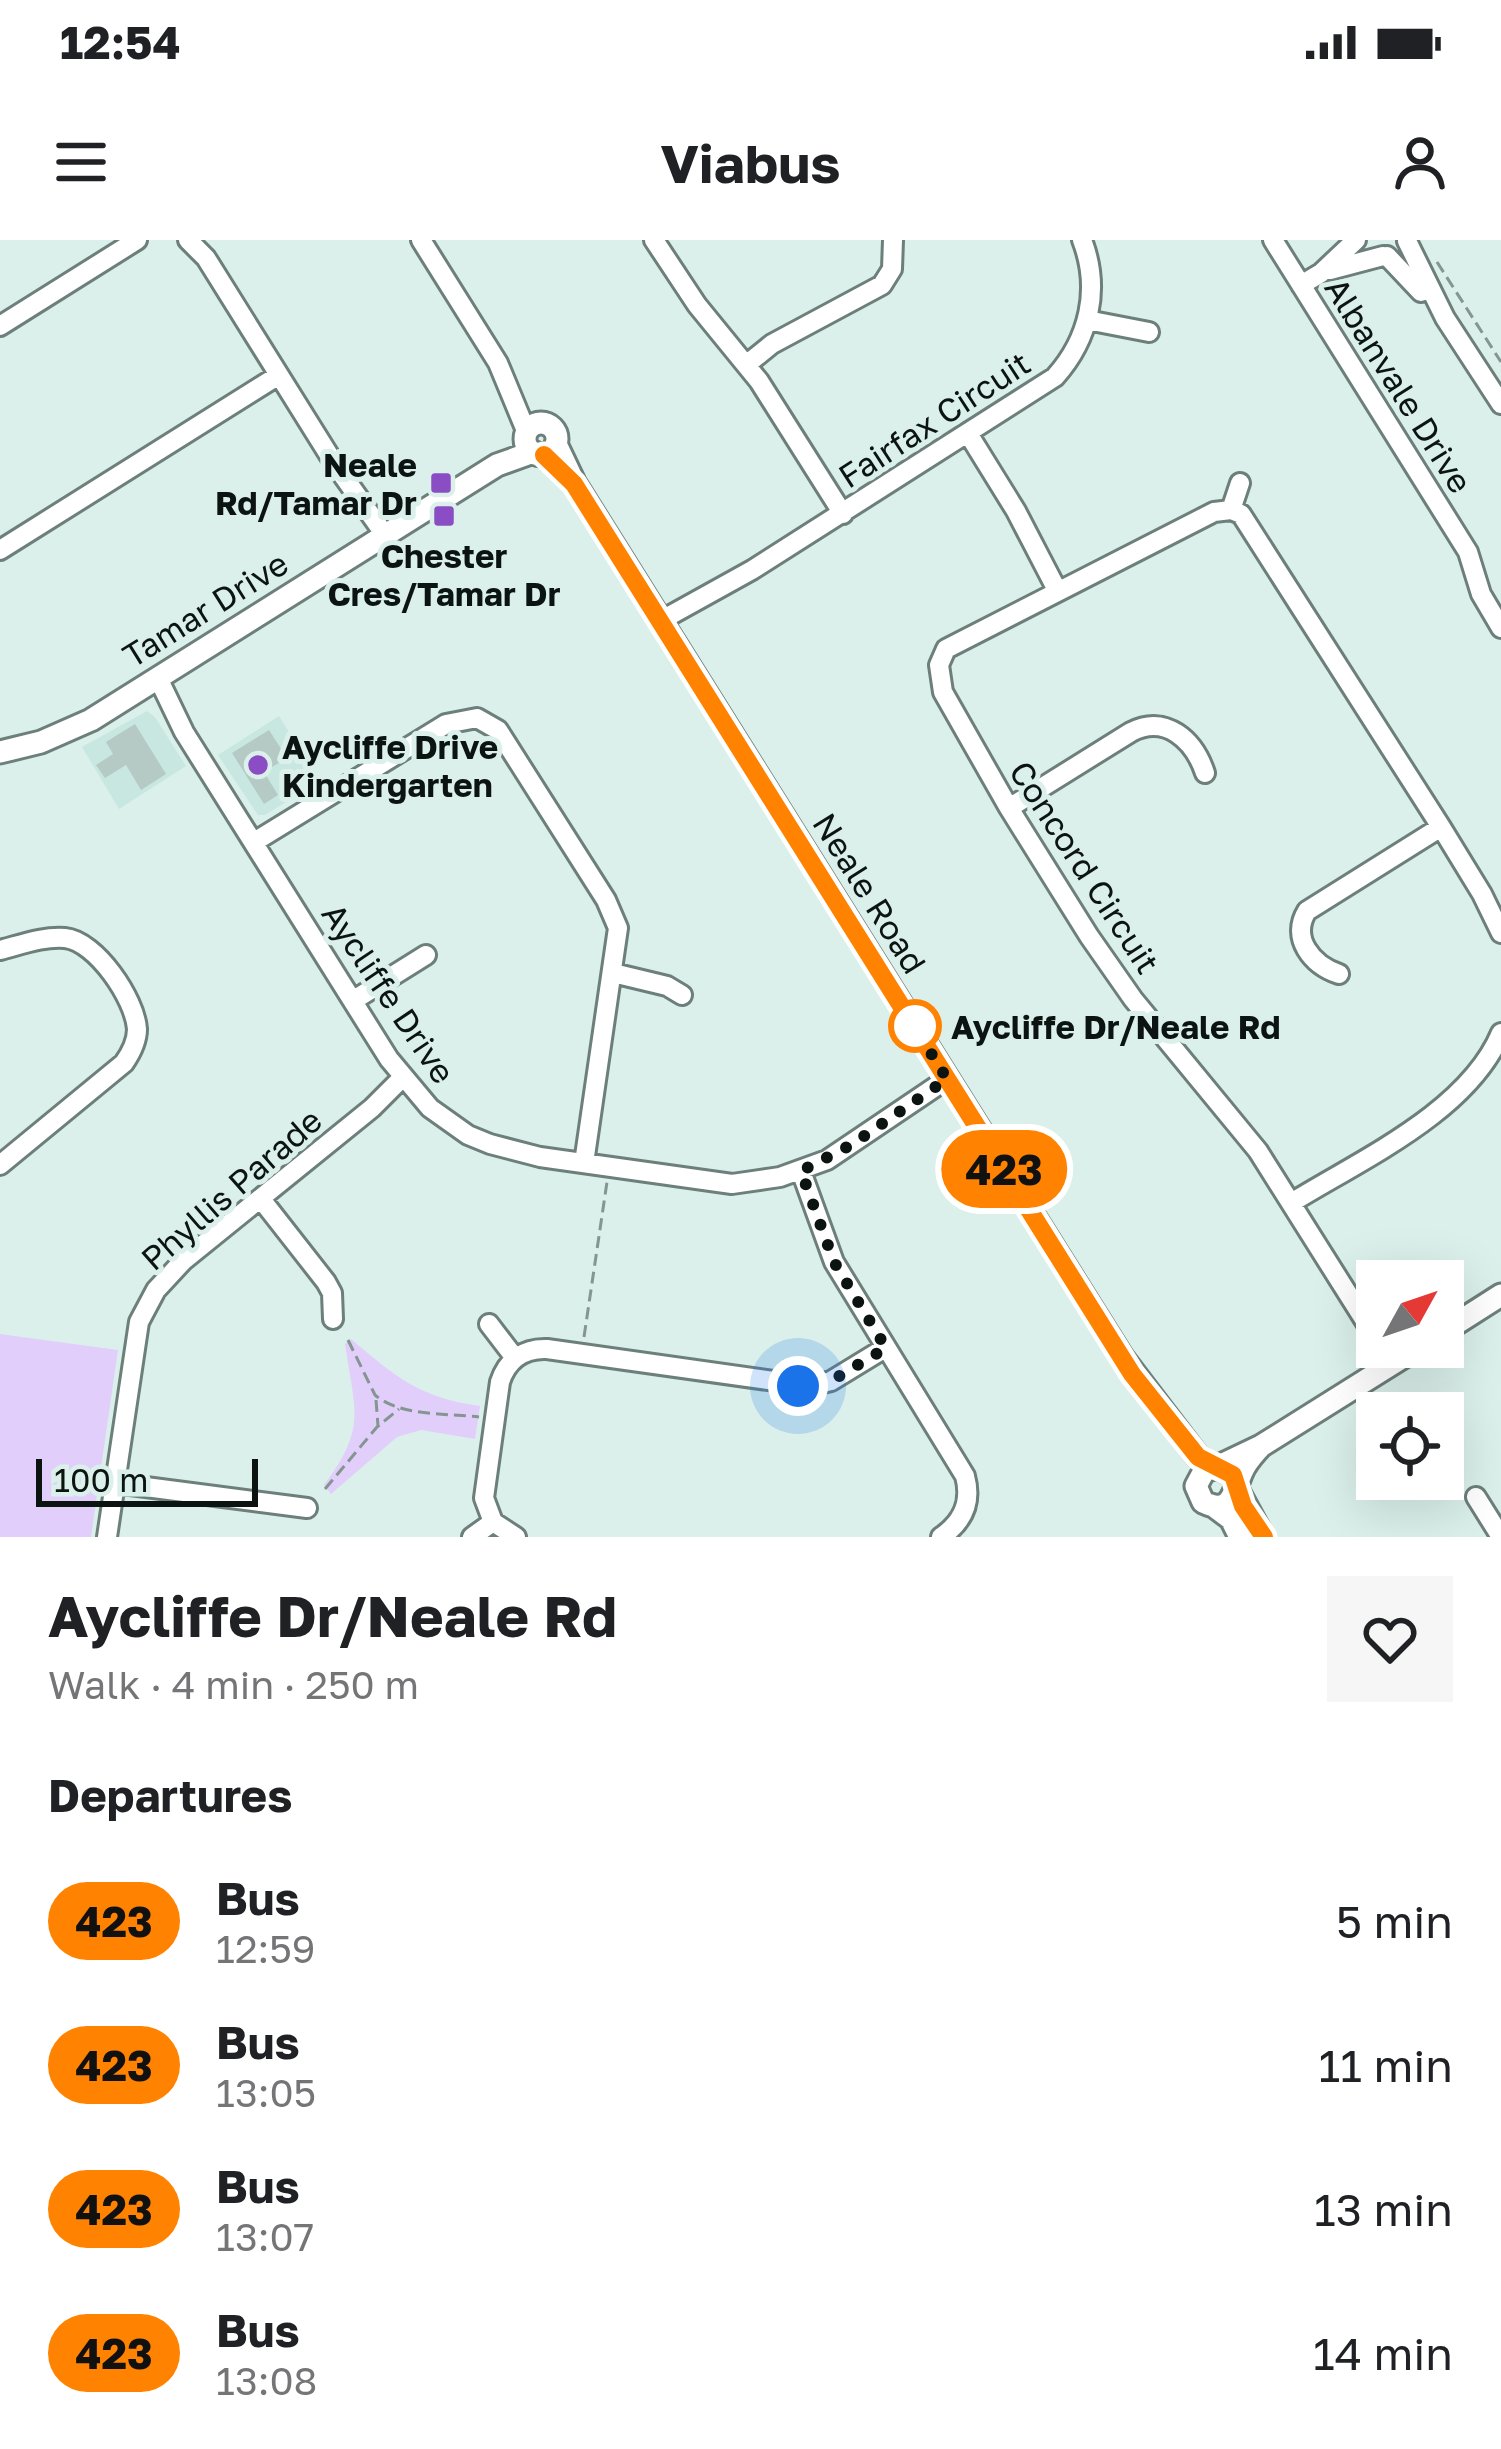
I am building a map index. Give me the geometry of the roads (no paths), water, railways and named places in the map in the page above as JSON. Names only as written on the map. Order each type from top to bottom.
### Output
[{"type":"street","points":[[0,326],[137,240]]},
{"type":"street","points":[[188,240],[206,258],[381,538]]},
{"type":"street","name":"Neale Road","points":[[421,240],[498,363],[538,441],[574,484],[1150,1397],[1196,1486]]},
{"type":"street","name":"Fairfax Circuit","points":[[654,240],[697,305],[746,364],[843,514]]},
{"type":"street","points":[[746,364],[772,344],[881,285],[892,269],[893,240]]},
{"type":"street","name":"Fairfax Circuit","points":[[663,626],[1055,377],[1073,353],[1087,320],[1091,277],[1082,240]]},
{"type":"street","name":"Albanvale Drive","points":[[1273,240],[1468,552],[1481,593],[1501,628]]},
{"type":"street","points":[[1301,285],[1360,240],[1385,256],[1444,318]]},
{"type":"street","points":[[1321,273],[1399,252],[1407,241],[1444,318],[1501,404]]},
{"type":"street","points":[[1087,320],[1149,332]]},
{"type":"street","points":[[0,550],[279,375]]},
{"type":"street","points":[[969,435],[1057,590]]},
{"type":"street","name":"Tamar Drive","points":[[0,752],[66,732],[538,441]]},
{"type":"street","points":[[1231,510],[1240,483]]},
{"type":"street","points":[[916,659],[939,665],[955,642],[1214,512],[1231,510],[1250,524],[1482,893],[1501,933]]},
{"type":"street","name":"Concord Circuit","points":[[939,665],[944,692],[1009,808],[1114,973],[1235,1120],[1356,1307]]},
{"type":"street","name":"Aycliffe Drive","points":[[152,682],[405,1082],[430,1108],[468,1135],[515,1153],[732,1184],[801,1171],[950,1083]]},
{"type":"street","points":[[476,718],[483,695]]},
{"type":"street","points":[[254,842],[434,729],[476,718],[498,730],[611,909],[618,928],[584,1163]]},
{"type":"street","points":[[1009,808],[1132,732],[1154,724],[1185,739],[1205,773]]},
{"type":"street","points":[[1339,974],[1321,965],[1305,947],[1300,930],[1306,911],[1441,827]]},
{"type":"street","points":[[0,950],[65,938],[92,950],[128,1002],[137,1028],[124,1064],[0,1165]]},
{"type":"street","points":[[354,1000],[427,955]]},
{"type":"street","points":[[613,973],[658,983],[682,995]]},
{"type":"street","points":[[1291,1203],[1444,1107],[1480,1072],[1501,1033]]},
{"type":"street","points":[[136,1040],[158,1048]]},
{"type":"street","name":"Phyllis Parade","points":[[107,1537],[135,1339],[146,1307],[169,1274],[405,1082]]},
{"type":"street","points":[[801,1171],[834,1262],[965,1476],[968,1497],[955,1533]]},
{"type":"street","points":[[261,1199],[326,1282],[332,1294],[333,1319]]},
{"type":"street","points":[[1464,1319],[1501,1295]]},
{"type":"street","points":[[489,1324],[515,1358]]},
{"type":"street","points":[[516,1537],[494,1522],[486,1508],[485,1490],[500,1382],[515,1358],[547,1349],[810,1386],[831,1381],[886,1348]]},
{"type":"street","points":[[1240,1537],[1232,1519],[1203,1502],[1196,1486],[1204,1471],[1261,1446],[1360,1368]]},
{"type":"street","name":"Neale Road","points":[[1150,1397],[1198,1457],[1216,1467]]},
{"type":"street","points":[[1215,1507],[1227,1504],[1242,1470],[1261,1446]]},
{"type":"street","points":[[1216,1467],[1233,1475],[1243,1506],[1264,1537]]},
{"type":"street","points":[[115,1483],[307,1508]]},
{"type":"street","points":[[1476,1497],[1501,1537]]},
{"type":"street","points":[[472,1537],[494,1522]]},
{"type":"place","name":"Neale Rd/Tamar Dr","points":[[441,483]]},
{"type":"place","name":"Chester Cres/Tamar Dr","points":[[444,516]]},
{"type":"place","name":"Aycliffe Drive Kindergarten","points":[[258,765]]},
{"type":"place","name":"Aycliffe Dr/Neale Rd","points":[[915,1026]]}]
